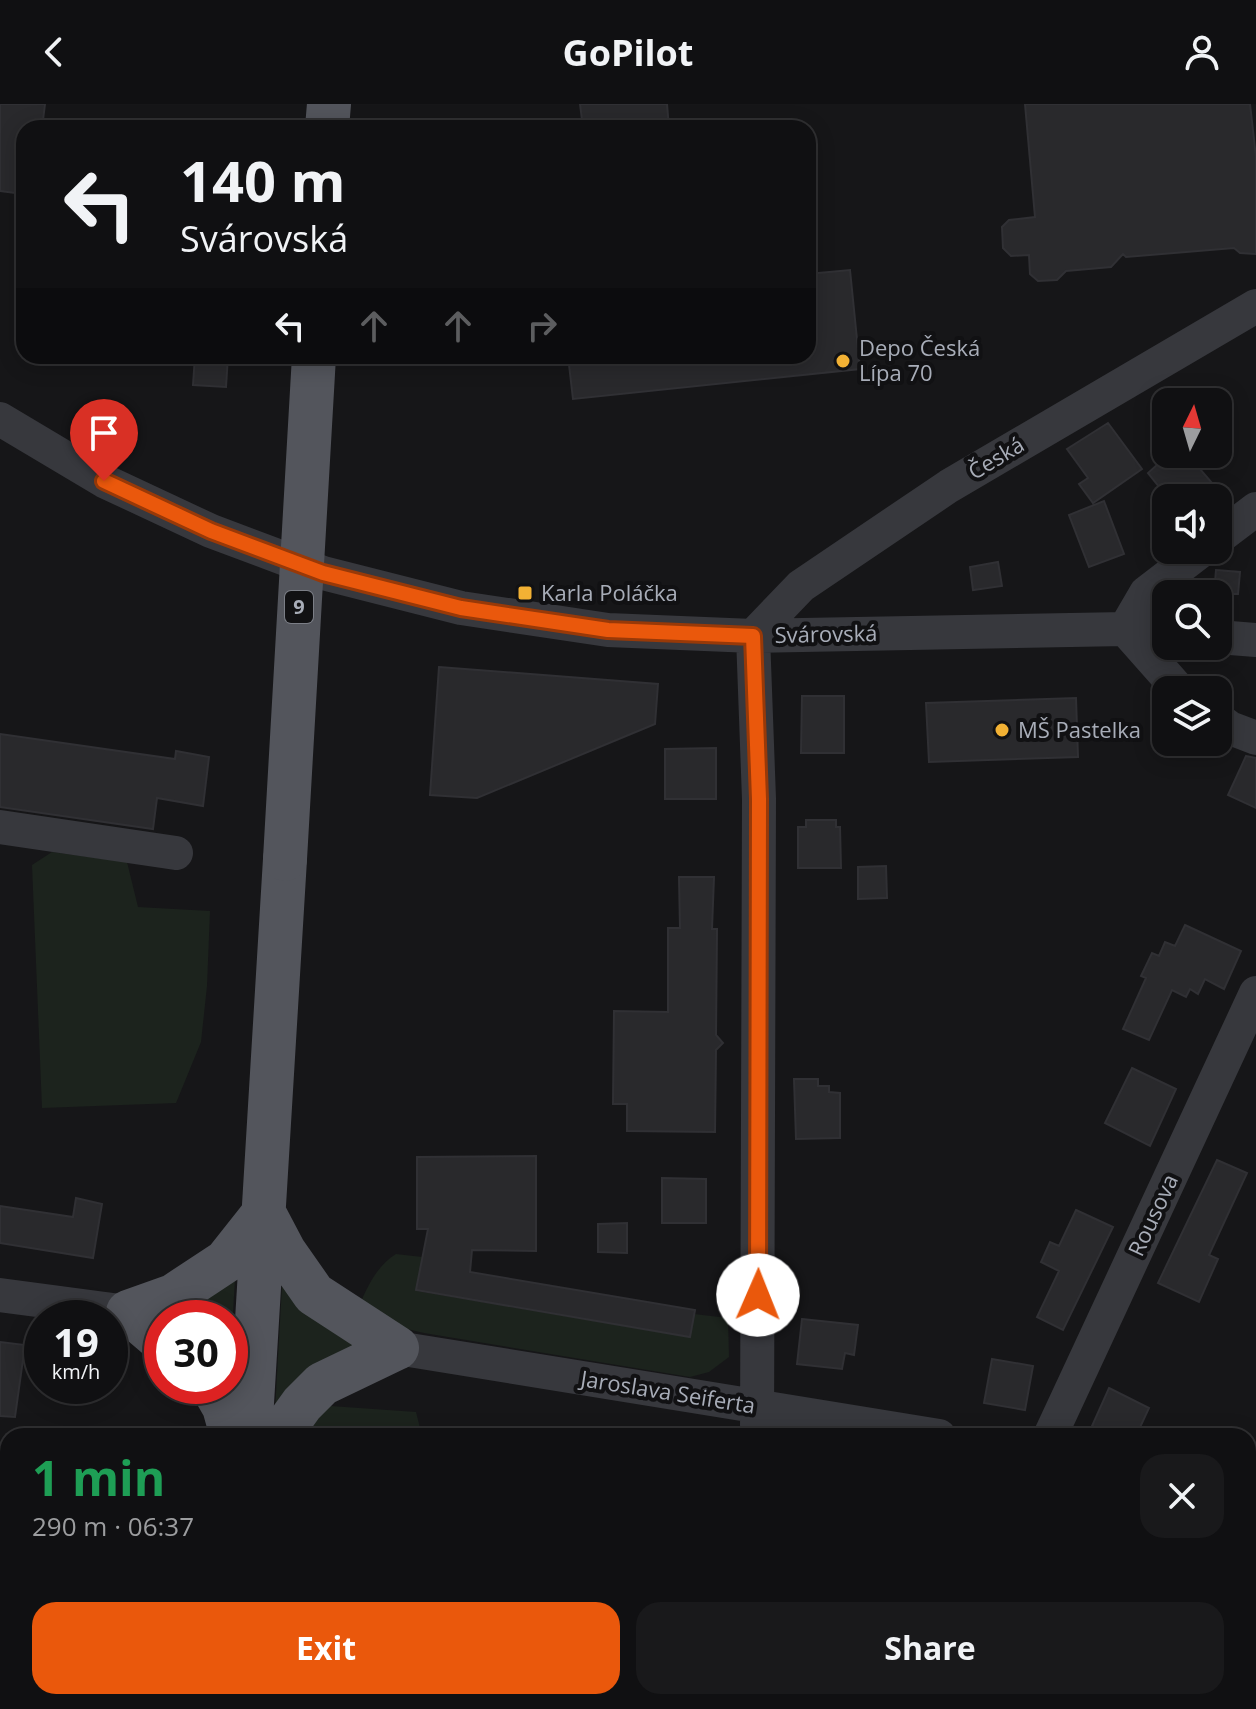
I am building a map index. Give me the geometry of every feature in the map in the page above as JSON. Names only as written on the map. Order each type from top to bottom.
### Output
[{"type":"main road","name":"9","points":[[251,1428],[314,364]]},
{"type":"main road","points":[[144,1326],[128,1312],[173,1296],[226,1261],[264,1213],[284,1251],[314,1294],[397,1348]]},
{"type":"main road","points":[[285,1428],[322,1384],[397,1348]]},
{"type":"main road","points":[[222,1404],[230,1428]]},
{"type":"street","name":"Česká","points":[[753,636],[801,586],[949,486],[1256,306]]},
{"type":"street","name":"Svárovská","points":[[0,419],[104,481],[211,531],[323,573],[461,608],[608,630],[753,636],[1152,631]]},
{"type":"street","points":[[1232,527],[1256,509]]},
{"type":"street","points":[[1167,676],[1125,629],[1146,593],[1184,564]]},
{"type":"street","points":[[753,636],[759,799],[757,1421]]},
{"type":"street","points":[[1232,638],[1256,640]]},
{"type":"street","points":[[1232,729],[1256,738]]},
{"type":"street","points":[[0,827],[176,853]]},
{"type":"street","name":"Rousova","points":[[1054,1428],[1256,993]]},
{"type":"street","points":[[0,1295],[38,1300]]},
{"type":"street","name":"Jaroslava Seiferta","points":[[397,1348],[757,1421],[842,1428]]},
{"type":"shaded area","points":[[52,852],[127,862],[138,907],[210,911],[201,1042],[176,1103],[42,1108],[32,865]]},
{"type":"shaded area","points":[[396,1254],[422,1257],[417,1291],[689,1337],[694,1314],[728,1318],[729,1357],[709,1372],[690,1377],[390,1325],[357,1311],[377,1272]]},
{"type":"shaded area","points":[[235,1279],[234,1300],[198,1300]]},
{"type":"shaded area","points":[[282,1286],[372,1343],[275,1411]]},
{"type":"shaded area","points":[[302,1404],[416,1412],[420,1428],[297,1428]]},
{"type":"building","points":[[0,104],[45,104],[43,120],[16,120],[16,193],[0,191]]},
{"type":"building","points":[[580,104],[667,104],[668,120],[582,120]]},
{"type":"building","points":[[1025,104],[1250,104],[1256,157],[1256,254],[1240,253],[1234,248],[1126,257],[1123,254],[1111,267],[1066,271],[1057,280],[1038,281],[1030,274],[1029,255],[1011,256],[1003,248],[1002,227],[1009,220],[1035,217]]},
{"type":"building","points":[[850,270],[860,369],[573,399],[569,364],[816,364],[816,273]]},
{"type":"building","points":[[194,364],[227,364],[226,387],[193,385]]},
{"type":"building","points":[[1108,423],[1142,469],[1093,503],[1079,484],[1088,478],[1067,449]]},
{"type":"building","points":[[1154,468],[1199,468],[1213,484],[1157,484],[1148,473]]},
{"type":"building","points":[[1104,501],[1124,554],[1089,567],[1069,515]]},
{"type":"building","points":[[998,562],[1002,586],[973,590],[970,567]]},
{"type":"building","points":[[1216,570],[1240,572],[1238,594],[1232,594],[1232,580],[1215,580]]},
{"type":"building","points":[[439,667],[658,684],[655,724],[477,798],[430,795]]},
{"type":"building","points":[[802,696],[844,696],[844,753],[801,753]]},
{"type":"building","name":"MŠ Pastelka","points":[[1076,698],[1078,757],[929,762],[926,703]]},
{"type":"building","points":[[0,734],[175,759],[176,751],[209,757],[203,806],[157,798],[153,829],[0,807]]},
{"type":"building","points":[[716,748],[716,799],[665,799],[665,749]]},
{"type":"building","points":[[1246,756],[1256,758],[1256,808],[1228,795]]},
{"type":"building","points":[[806,820],[836,820],[836,827],[840,827],[841,868],[798,868],[798,827],[806,827]]},
{"type":"building","points":[[886,866],[887,898],[858,899],[858,867]]},
{"type":"building","points":[[679,877],[714,877],[712,929],[717,929],[716,1035],[723,1043],[716,1050],[715,1132],[627,1131],[627,1104],[613,1104],[614,1011],[668,1012],[668,928],[680,928]]},
{"type":"building","points":[[1185,925],[1241,951],[1224,989],[1205,979],[1198,994],[1190,989],[1186,997],[1172,990],[1149,1040],[1123,1029],[1146,978],[1141,976],[1152,953],[1159,956],[1165,942],[1175,946]]},
{"type":"building","points":[[1132,1068],[1176,1089],[1150,1146],[1105,1123]]},
{"type":"building","points":[[794,1079],[818,1079],[818,1086],[829,1086],[829,1092],[840,1093],[840,1138],[796,1139]]},
{"type":"building","points":[[536,1156],[536,1251],[472,1250],[470,1272],[695,1310],[690,1337],[416,1290],[428,1229],[417,1229],[417,1157]]},
{"type":"building","points":[[1217,1160],[1247,1173],[1209,1255],[1218,1259],[1199,1302],[1158,1283]]},
{"type":"building","points":[[662,1178],[706,1179],[706,1223],[662,1223]]},
{"type":"building","points":[[76,1198],[102,1204],[93,1258],[0,1243],[0,1206],[73,1217]]},
{"type":"building","points":[[1076,1210],[1113,1227],[1063,1330],[1037,1317],[1059,1271],[1041,1262],[1050,1242],[1059,1246]]},
{"type":"building","points":[[627,1223],[627,1253],[598,1252],[598,1224]]},
{"type":"building","points":[[802,1319],[858,1325],[854,1355],[845,1353],[842,1369],[797,1364]]},
{"type":"building","points":[[0,1342],[24,1345],[15,1417],[0,1416]]},
{"type":"building","points":[[992,1359],[1033,1366],[1025,1410],[984,1403]]},
{"type":"building","points":[[1109,1388],[1149,1408],[1140,1428],[1092,1426]]},
{"type":"place","name":"Depo Česká Lípa 70","points":[[843,361]]},
{"type":"place","name":"Karla Poláčka","points":[[525,593]]},
{"type":"place","name":"MŠ Pastelka","points":[[1002,730]]},
{"type":"route","points":[[104,481],[211,531],[323,573],[461,608],[608,630],[753,636],[759,799],[758,1295]]}]
